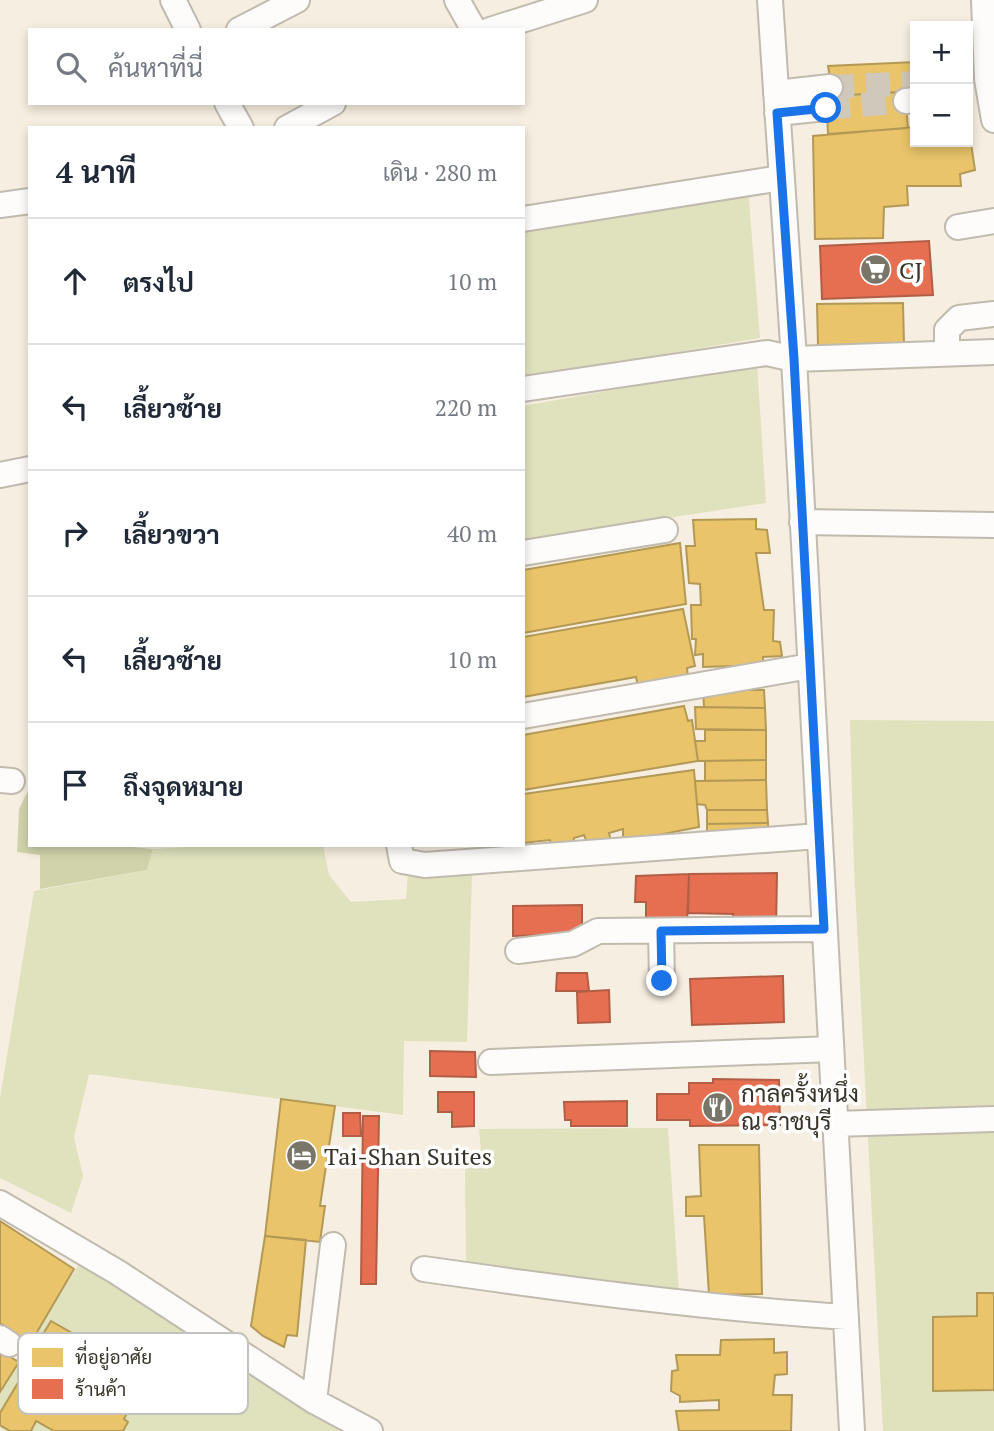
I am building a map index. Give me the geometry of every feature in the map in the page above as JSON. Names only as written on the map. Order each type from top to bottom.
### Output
[{"type":"street","points":[[173,0],[187,28]]},
{"type":"street","points":[[243,28],[297,0]]},
{"type":"street","points":[[457,0],[473,28]]},
{"type":"street","points":[[496,28],[585,0]]},
{"type":"street","points":[[770,0],[794,359],[852,1431]]},
{"type":"street","points":[[984,0],[978,87],[994,120]]},
{"type":"street","points":[[777,103],[828,97]]},
{"type":"street","points":[[228,105],[240,126]]},
{"type":"street","points":[[292,126],[329,105]]},
{"type":"street","points":[[525,219],[781,178]]},
{"type":"street","points":[[0,205],[28,201]]},
{"type":"street","points":[[958,227],[994,221]]},
{"type":"street","points":[[947,353],[947,330],[959,318],[994,314]]},
{"type":"street","points":[[525,389],[767,353],[794,359],[994,352]]},
{"type":"street","points":[[0,475],[28,469]]},
{"type":"street","points":[[802,522],[994,525]]},
{"type":"street","points":[[525,553],[665,530]]},
{"type":"street","points":[[525,716],[810,666]]},
{"type":"street","points":[[399,847],[402,862],[425,865],[819,836]]},
{"type":"street","points":[[518,951],[573,944],[597,931],[824,929]]},
{"type":"street","points":[[661,931],[662,981]]},
{"type":"street","points":[[491,1062],[831,1049]]},
{"type":"street","points":[[835,1124],[994,1119]]},
{"type":"street","points":[[0,1203],[117,1272],[210,1333]]},
{"type":"street","points":[[314,1401],[333,1245]]},
{"type":"street","points":[[424,1269],[619,1296],[763,1312],[846,1317]]},
{"type":"street","points":[[248,1358],[314,1401],[370,1431]]},
{"type":"green space","points":[[748,188],[760,338],[525,378],[525,230]]},
{"type":"green space","points":[[757,364],[766,503],[525,540],[525,406]]},
{"type":"green space","points":[[850,720],[994,721],[994,1431],[883,1431],[854,867]]},
{"type":"green space","points":[[28,791],[28,847],[153,849],[147,870],[40,889],[40,855],[17,852],[19,809]]},
{"type":"green space","points":[[323,847],[329,875],[351,902],[406,899],[408,873],[472,875],[467,1042],[404,1041],[403,1115],[89,1074],[74,1137],[83,1176],[71,1213],[0,1178],[0,1098],[34,891],[147,870],[153,849]]},
{"type":"green space","points":[[668,1128],[679,1293],[466,1266],[465,1169],[482,1162],[479,1129]]},
{"type":"green space","points":[[79,1264],[187,1333],[36,1333]]},
{"type":"green space","points":[[18,1363],[18,1414],[248,1414],[248,1372],[343,1431],[5,1431],[0,1428],[0,1392]]},
{"type":"building: ที่อยู่อาศัย","points":[[910,62],[910,91],[833,96],[828,66]]},
{"type":"building: ที่อยู่อาศัย","points":[[905,92],[908,128],[828,134],[826,96]]},
{"type":"building: ที่อยู่อาศัย","points":[[910,127],[910,147],[972,147],[975,170],[960,174],[961,186],[907,186],[908,205],[884,207],[883,238],[815,239],[813,136]]},
{"type":"building: ที่อยู่อาศัย","points":[[903,303],[904,344],[818,346],[817,304]]},
{"type":"building: ที่อยู่อาศัย","points":[[756,519],[756,529],[767,530],[770,553],[756,553],[764,610],[774,610],[773,641],[780,642],[782,656],[763,657],[763,665],[703,667],[703,654],[695,655],[696,639],[692,639],[691,605],[701,605],[700,584],[689,583],[686,546],[695,546],[693,520]]},
{"type":"building: ที่อยู่อาศัย","points":[[680,543],[686,604],[525,633],[525,570]]},
{"type":"building: ที่อยู่อาศัย","points":[[683,609],[695,666],[687,668],[688,678],[638,686],[636,677],[525,697],[525,637]]},
{"type":"building: ที่อยู่อาศัย","points":[[703,690],[764,690],[765,708],[704,707]]},
{"type":"building: ที่อยู่อาศัย","points":[[684,706],[688,721],[692,720],[698,761],[525,790],[525,735]]},
{"type":"building: ที่อยู่อาศัย","points":[[695,707],[765,708],[766,730],[696,729]]},
{"type":"building: ที่อยู่อาศัย","points":[[705,730],[766,730],[766,760],[698,761],[695,741],[705,741]]},
{"type":"building: ที่อยู่อาศัย","points":[[766,760],[766,780],[705,781],[705,761]]},
{"type":"building: ที่อยู่อาศัย","points":[[694,770],[699,827],[623,842],[623,829],[609,833],[611,841],[587,842],[584,835],[574,838],[573,842],[552,847],[550,840],[525,843],[525,794]]},
{"type":"building: ที่อยู่อาศัย","points":[[766,780],[767,810],[707,810],[705,805],[697,804],[695,781]]},
{"type":"building: ที่อยู่อาศัย","points":[[707,810],[767,810],[768,823],[707,824]]},
{"type":"building: ที่อยู่อาศัย","points":[[768,823],[768,838],[707,839],[707,824]]},
{"type":"building: ที่อยู่อาศัย","name":"Tai-Shan Suites","points":[[281,1099],[335,1106],[320,1206],[325,1206],[320,1242],[265,1236]]},
{"type":"building: ที่อยู่อาศัย","points":[[699,1145],[759,1145],[762,1294],[709,1295],[704,1216],[686,1216],[686,1197],[701,1196]]},
{"type":"building: ที่อยู่อาศัย","points":[[0,1221],[74,1269],[36,1333],[18,1333],[18,1336],[0,1323]]},
{"type":"building: ที่อยู่อาศัย","points":[[265,1236],[306,1240],[297,1336],[287,1335],[284,1347],[251,1326]]},
{"type":"building: ที่อยู่อาศัย","points":[[977,1293],[994,1293],[994,1390],[933,1391],[933,1317],[977,1316]]},
{"type":"building: ที่อยู่อาศัย","points":[[51,1321],[72,1333],[44,1333]]},
{"type":"building: ที่อยู่อาศัย","points":[[774,1339],[774,1353],[787,1352],[787,1374],[775,1375],[773,1395],[792,1395],[791,1431],[679,1431],[676,1411],[719,1410],[719,1400],[680,1402],[680,1396],[671,1391],[672,1371],[678,1370],[676,1355],[720,1355],[721,1340]]},
{"type":"building: ที่อยู่อาศัย","points":[[0,1351],[18,1364],[0,1392]]},
{"type":"building: ที่อยู่อาศัย","points":[[18,1383],[18,1414],[126,1414],[124,1419],[128,1422],[123,1431],[54,1431],[36,1421],[31,1431],[10,1431],[0,1425],[0,1413]]},
{"type":"building: ร้านค้า","name":"CJ","points":[[929,241],[933,295],[822,299],[820,246]]},
{"type":"building: ร้านค้า","points":[[777,873],[776,928],[734,925],[733,914],[688,913],[689,874]]},
{"type":"building: ร้านค้า","points":[[689,874],[687,924],[646,924],[646,902],[635,902],[636,876]]},
{"type":"building: ร้านค้า","points":[[582,905],[582,934],[513,936],[513,906]]},
{"type":"building: ร้านค้า","points":[[557,973],[587,973],[589,991],[556,991]]},
{"type":"building: ร้านค้า","points":[[783,976],[784,1022],[692,1025],[690,979]]},
{"type":"building: ร้านค้า","points":[[609,990],[610,1022],[578,1023],[577,992]]},
{"type":"building: ร้านค้า","points":[[430,1051],[475,1052],[476,1077],[430,1076]]},
{"type":"building: ร้านค้า","name":"กาลครั้งหนึ่ง ณ ราชบุรี","points":[[713,1079],[779,1080],[780,1125],[690,1126],[690,1120],[657,1120],[657,1094],[689,1094],[689,1083],[713,1083]]},
{"type":"building: ร้านค้า","points":[[438,1092],[474,1092],[474,1126],[452,1127],[452,1112],[438,1112]]},
{"type":"building: ร้านค้า","points":[[627,1101],[627,1126],[571,1126],[571,1120],[565,1120],[564,1102]]},
{"type":"building: ร้านค้า","points":[[343,1113],[360,1113],[361,1136],[343,1136]]},
{"type":"building: ร้านค้า","points":[[363,1116],[379,1116],[376,1284],[361,1284]]},
{"type":"tunnel","points":[[830,87],[910,83]]},
{"type":"tunnel","points":[[826,108],[906,101]]},
{"type":"place","name":"CJ","points":[[876,270]]},
{"type":"place","name":"กาลครั้งหนึ่ง ณ ราชบุรี","points":[[718,1107]]},
{"type":"place","name":"Tai-Shan Suites","points":[[301,1156]]},
{"type":"route","points":[[662,981],[661,931],[824,929],[794,359],[777,113],[826,108]]}]
